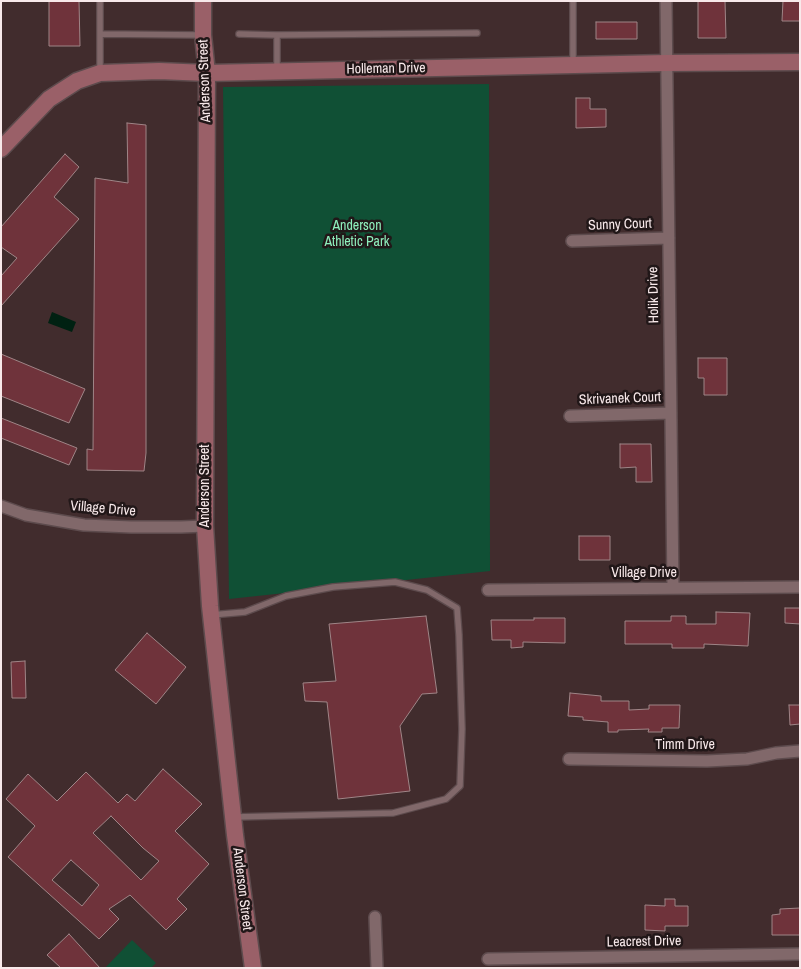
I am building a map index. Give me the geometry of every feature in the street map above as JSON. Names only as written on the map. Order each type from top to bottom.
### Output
[{"type":"street","name":"Anderson Street","points":[[204,1],[203,35],[207,73],[205,526],[211,615],[233,818],[253,968]]},
{"type":"street","name":"Holik Drive","points":[[666,1],[673,588]]},
{"type":"street","name":"Holleman Drive","points":[[1,149],[49,99],[77,81],[100,73],[278,72],[666,63],[800,62]]},
{"type":"street","name":"Sunny Court","points":[[572,241],[669,238]]},
{"type":"street","name":"Skrivanek Court","points":[[570,416],[671,412]]},
{"type":"street","name":"Village Drive","points":[[1,506],[26,515],[84,525],[140,527],[205,526]]},
{"type":"street","name":"Village Drive","points":[[488,590],[800,587]]},
{"type":"street","name":"Timm Drive","points":[[569,759],[707,761],[747,759],[776,753],[800,751]]},
{"type":"street","points":[[375,917],[377,968]]},
{"type":"street","name":"Leacrest Drive","points":[[488,959],[800,954]]},
{"type":"lane","points":[[100,1],[100,73]]},
{"type":"lane","points":[[573,1],[573,65]]},
{"type":"lane","points":[[238,34],[478,33]]},
{"type":"lane","points":[[100,34],[203,35]]},
{"type":"lane","points":[[277,35],[278,72]]},
{"type":"lane","points":[[211,615],[244,612],[286,596],[333,587],[394,582],[428,590],[457,608],[460,635],[462,729],[460,786],[446,799],[393,813],[233,818]]},
{"type":"green space","name":"Anderson Athletic Park","points":[[489,84],[490,571],[229,599],[223,87]]},
{"type":"green space","points":[[132,940],[156,963],[151,968],[105,968]]},
{"type":"shaded area","points":[[52,312],[76,322],[72,332],[48,323]]},
{"type":"building","points":[[49,1],[79,1],[80,46],[49,46]]},
{"type":"building","points":[[698,1],[725,1],[726,38],[698,38]]},
{"type":"building","points":[[783,1],[800,1],[800,21],[782,21]]},
{"type":"building","points":[[596,22],[637,22],[637,39],[596,39]]},
{"type":"building","points":[[576,98],[590,98],[590,109],[606,109],[606,127],[576,128]]},
{"type":"building","points":[[127,123],[146,125],[146,453],[144,471],[87,470],[87,449],[93,450],[95,178],[128,183]]},
{"type":"building","points":[[65,154],[79,167],[54,197],[79,219],[1,306],[1,276],[17,258],[1,247],[1,227]]},
{"type":"building","points":[[1,354],[85,389],[69,423],[1,396]]},
{"type":"building","points":[[698,358],[727,358],[727,395],[704,395],[704,378],[698,378]]},
{"type":"building","points":[[1,418],[77,448],[69,465],[1,438]]},
{"type":"building","points":[[620,444],[651,444],[652,482],[636,482],[636,467],[620,468]]},
{"type":"building","points":[[579,536],[610,536],[610,560],[579,560]]},
{"type":"building","points":[[785,608],[800,608],[800,624],[785,623]]},
{"type":"building","points":[[716,612],[750,613],[748,646],[704,644],[704,648],[672,648],[672,644],[625,644],[625,621],[671,621],[671,616],[686,616],[686,624],[716,624]]},
{"type":"building","points":[[426,616],[437,693],[422,694],[400,726],[410,791],[338,799],[327,702],[305,701],[303,683],[336,681],[329,624]]},
{"type":"building","points":[[534,618],[565,618],[565,643],[523,642],[523,647],[511,648],[511,640],[492,640],[491,620],[534,620]]},
{"type":"building","points":[[147,633],[186,667],[156,704],[115,670]]},
{"type":"building","points":[[25,661],[26,698],[12,698],[11,662]]},
{"type":"building","points":[[570,693],[601,696],[601,701],[629,701],[629,710],[649,709],[649,705],[680,705],[679,728],[662,728],[662,732],[648,732],[649,729],[608,732],[608,722],[583,720],[583,717],[568,716]]},
{"type":"building","points":[[789,705],[800,705],[800,724],[790,725]]},
{"type":"building","points":[[163,769],[202,804],[175,831],[209,864],[177,899],[187,909],[166,930],[130,895],[109,909],[119,919],[99,939],[8,857],[35,826],[6,799],[28,774],[57,801],[86,772],[118,803],[127,794],[135,801]],"holes":[[[111,816],[159,861],[141,880],[93,833]],[[71,860],[99,885],[82,906],[52,880]]]},
{"type":"building","points":[[665,899],[675,899],[675,906],[688,906],[688,926],[665,926],[665,931],[645,930],[645,905],[665,906]]},
{"type":"building","points":[[800,908],[800,935],[772,935],[772,915],[780,914],[780,909]]},
{"type":"building","points":[[69,934],[100,968],[61,968],[47,955]]}]
